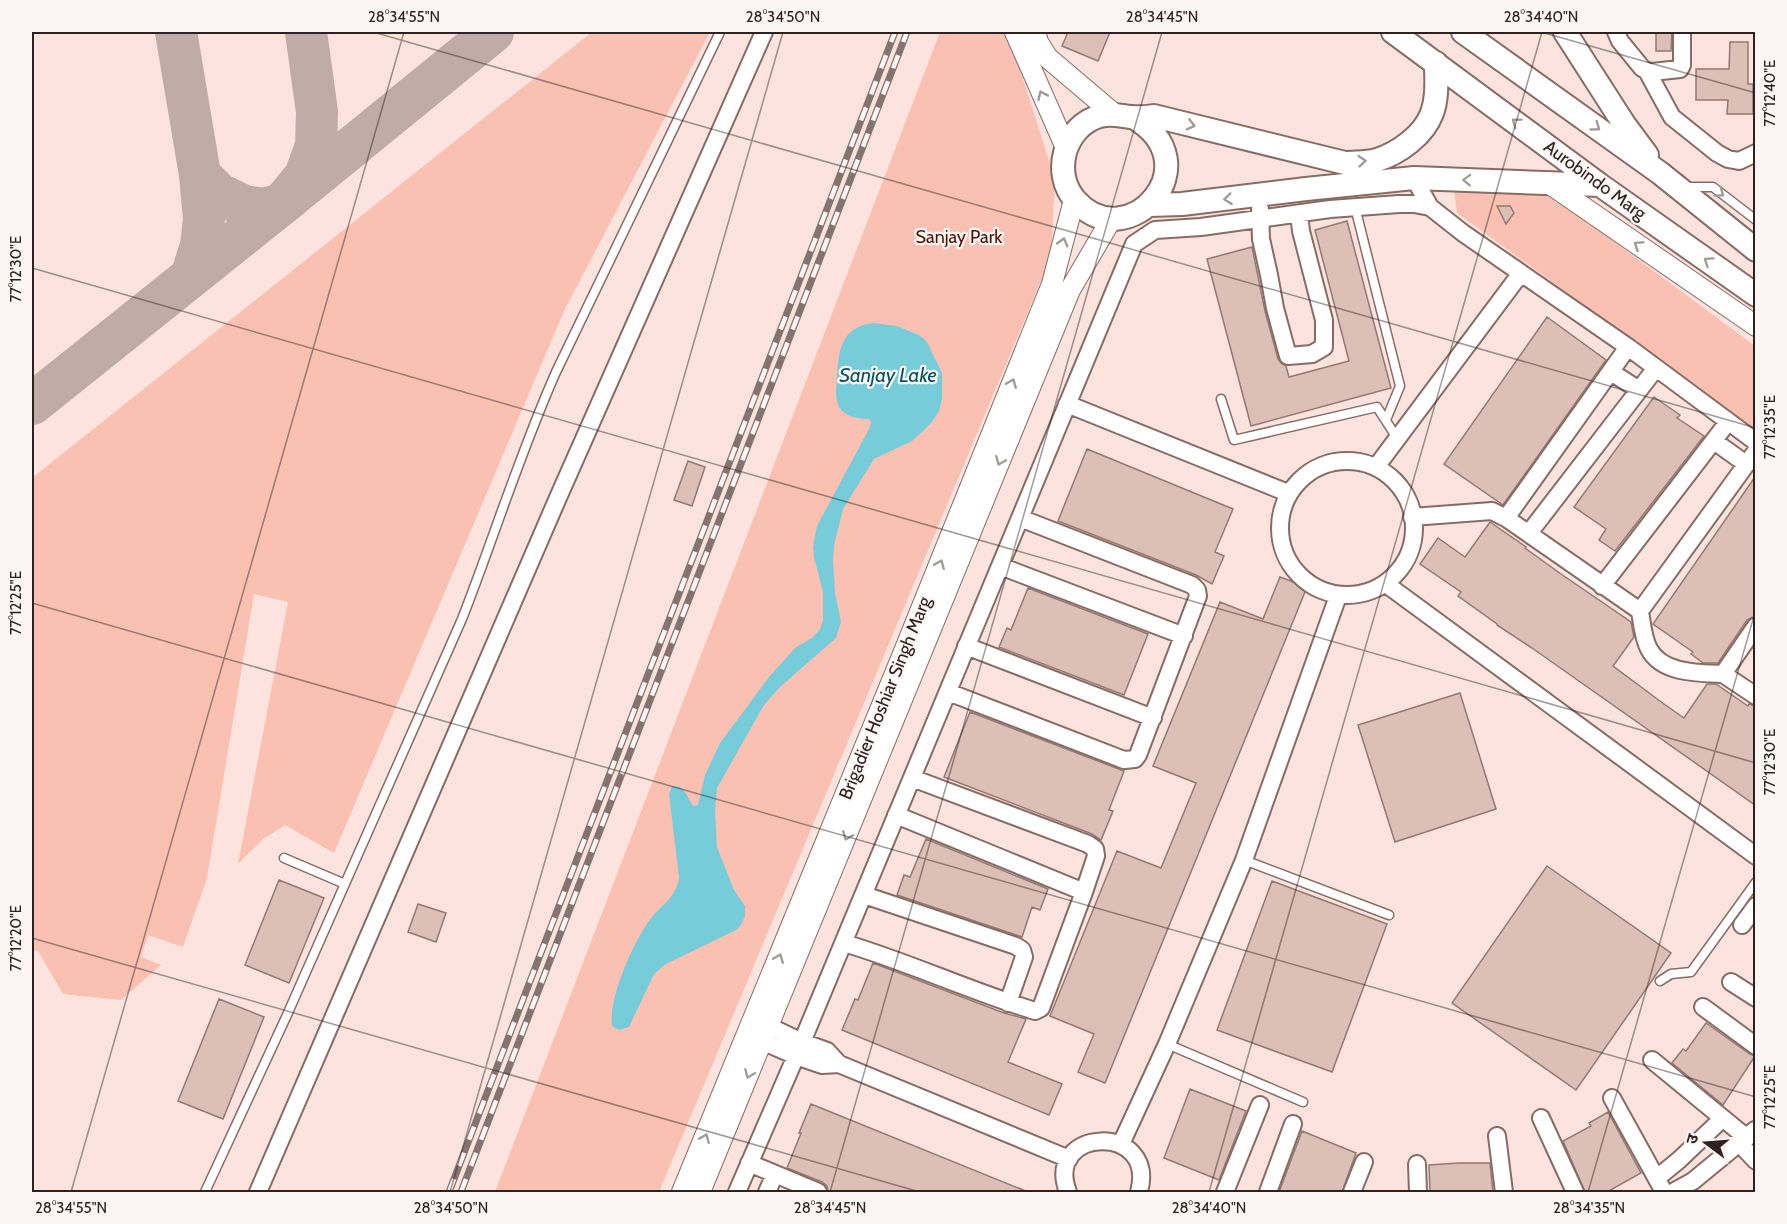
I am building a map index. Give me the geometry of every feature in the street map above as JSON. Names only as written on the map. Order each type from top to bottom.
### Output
[{"type":"main road","name":"Aurobindo Marg","points":[[1393,32],[1600,185],[1755,295]]},
{"type":"main road","points":[[1463,32],[1669,180],[1755,250]]},
{"type":"main road","points":[[1565,32],[1624,124],[1669,180]]},
{"type":"main road","points":[[1124,116],[1146,125],[1157,136],[1164,150],[1167,165],[1165,180],[1159,194],[1149,205],[1132,215],[1112,218],[1091,213],[1074,200],[1065,184],[1062,166],[1066,148],[1073,135],[1084,124],[1098,117],[1124,116],[1154,116],[1345,163],[1377,160],[1402,148],[1419,134],[1432,114],[1436,91],[1436,63]]},
{"type":"main road","points":[[1305,154],[1316,165],[1315,175],[1306,189]]},
{"type":"main road","points":[[1149,205],[1182,204],[1414,178],[1600,185]]},
{"type":"street","points":[[258,1192],[552,511],[764,32]]},
{"type":"street","points":[[1015,32],[1066,148]]},
{"type":"street","points":[[1035,32],[1048,58],[1124,116]]},
{"type":"street","points":[[1616,32],[1620,41],[1647,71],[1672,117],[1728,159],[1739,161],[1755,153]]},
{"type":"street","points":[[1647,71],[1680,69],[1682,32]]},
{"type":"street","points":[[1414,178],[1430,207],[1463,233],[1628,347],[1755,442]]},
{"type":"street","name":"Aurobindo Marg","points":[[1547,182],[1755,326]]},
{"type":"street","points":[[1266,194],[1262,199],[1260,211],[1261,239],[1275,308],[1288,356],[1312,354],[1324,347],[1324,320],[1301,231],[1299,214]]},
{"type":"street","name":"Brigadier Hoshiar Singh Marg","points":[[700,1192],[758,1031],[906,649],[1052,284],[1074,200]]},
{"type":"street","points":[[737,1192],[844,943],[1134,244],[1155,230],[1201,227],[1355,207],[1407,204],[1430,207]]},
{"type":"street","name":"Brigadier Hoshiar Singh Marg","points":[[682,1192],[758,1031],[1070,290],[1112,218]]},
{"type":"street","points":[[1376,467],[1521,273]]},
{"type":"street","points":[[1506,518],[1628,347]]},
{"type":"street","points":[[1529,533],[1656,368]]},
{"type":"street","points":[[1611,372],[1639,390]]},
{"type":"street","points":[[1067,404],[1288,493]]},
{"type":"street","points":[[1602,586],[1728,422]]},
{"type":"street","points":[[1640,611],[1751,457],[1714,441]]},
{"type":"street","points":[[1339,460],[1362,462],[1376,467],[1392,477],[1407,496],[1414,528],[1410,552],[1398,572],[1386,584],[1364,594],[1338,596],[1315,588],[1302,580],[1288,562],[1279,537],[1288,493],[1309,471],[1339,460]]},
{"type":"street","points":[[1412,517],[1492,511],[1506,518],[1640,611],[1647,647],[1655,658],[1667,666],[1723,674],[1753,689]]},
{"type":"street","points":[[948,692],[1124,760],[1135,759],[1138,755],[1184,636],[1198,596],[1197,590],[1192,585],[1020,518]]},
{"type":"street","points":[[1000,566],[1184,636]]},
{"type":"street","points":[[1386,584],[1755,856]]},
{"type":"street","points":[[1121,1144],[1167,1044],[1244,860],[1338,596]]},
{"type":"street","points":[[1723,674],[1755,626]]},
{"type":"street","points":[[966,646],[1153,718]]},
{"type":"street","points":[[844,943],[1008,1003],[1035,1011],[1041,1008],[1084,892],[1096,856],[1095,849],[1088,844],[912,778]]},
{"type":"street","points":[[896,816],[1084,892]]},
{"type":"street","points":[[864,895],[1016,946],[1022,950],[1024,957],[1008,1003]]},
{"type":"street","points":[[1742,925],[1755,906]]},
{"type":"street","points":[[1731,982],[1755,998]]},
{"type":"street","points":[[1703,1007],[1755,1046]]},
{"type":"street","points":[[758,1031],[799,1049],[827,1051],[839,1064],[1069,1159]]},
{"type":"street","points":[[1652,1060],[1723,1118],[1750,1135],[1755,1161]]},
{"type":"street","points":[[1612,1098],[1660,1185],[1679,1160],[1723,1118]]},
{"type":"street","points":[[1225,1192],[1260,1105]]},
{"type":"street","points":[[1541,1118],[1575,1192]]},
{"type":"street","points":[[1268,1192],[1293,1124]]},
{"type":"street","points":[[1687,1189],[1750,1135]]},
{"type":"street","points":[[1497,1136],[1504,1192]]},
{"type":"street","points":[[1068,1192],[1065,1184],[1065,1167],[1069,1159],[1079,1147],[1101,1140],[1121,1144],[1132,1152],[1140,1168],[1142,1181],[1139,1192]]},
{"type":"street","points":[[749,1162],[818,1192]]},
{"type":"street","points":[[1352,1192],[1365,1162]]},
{"type":"street","points":[[1417,1164],[1418,1192]]},
{"type":"street","points":[[767,1192],[775,1174]]},
{"type":"lane","points":[[205,1192],[287,1015],[462,619],[485,562],[536,417],[720,32]]},
{"type":"lane","points":[[1669,180],[1713,187],[1755,220]]},
{"type":"lane","points":[[1355,207],[1400,386],[1386,420]]},
{"type":"lane","points":[[1221,399],[1234,440],[1377,407],[1398,439]]},
{"type":"lane","points":[[284,858],[345,884]]},
{"type":"lane","points":[[1244,860],[1389,915]]},
{"type":"lane","points":[[1660,981],[1671,974],[1691,972],[1755,882]]},
{"type":"lane","points":[[1167,1044],[1303,1102]]},
{"type":"green space","points":[[592,32],[710,32],[564,311],[334,853],[285,825],[263,839],[238,864],[288,602],[254,594],[207,878],[183,947],[148,935],[141,957],[161,965],[121,1000],[63,994],[38,951],[32,951],[32,478]]},
{"type":"green space","name":"Sanjay Park","points":[[940,32],[1008,32],[1055,179],[1051,257],[659,1192],[495,1192]]},
{"type":"green space","points":[[1454,190],[1547,192],[1755,346],[1755,429],[1457,213]]},
{"type":"water","name":"Sanjay Lake","points":[[874,323],[897,326],[919,335],[927,342],[942,373],[942,399],[939,411],[932,422],[912,441],[874,459],[843,509],[834,545],[833,561],[835,593],[841,622],[836,638],[780,687],[764,705],[717,788],[715,811],[717,847],[734,890],[745,906],[745,916],[741,925],[736,930],[666,964],[654,974],[629,1027],[619,1030],[612,1026],[612,1014],[618,986],[630,955],[644,928],[669,899],[678,884],[669,794],[672,786],[681,788],[694,806],[698,805],[705,775],[720,743],[769,677],[795,648],[813,637],[820,629],[823,620],[823,592],[813,547],[817,526],[871,422],[869,419],[848,415],[839,407],[836,393],[840,350],[854,329]]},
{"type":"building","points":[[1068,32],[1110,32],[1098,61],[1062,46]]},
{"type":"building","points":[[1656,32],[1672,32],[1671,51],[1656,51]]},
{"type":"building","points":[[1730,42],[1748,42],[1748,84],[1753,84],[1753,114],[1727,114],[1728,100],[1696,100],[1696,69],[1729,69]]},
{"type":"building","points":[[1497,206],[1510,206],[1514,213],[1506,224]]},
{"type":"building","points":[[1347,221],[1391,388],[1251,426],[1207,259],[1252,247],[1265,311],[1278,359],[1286,366],[1289,377],[1349,361],[1315,230]]},
{"type":"building","points":[[1547,317],[1606,360],[1503,505],[1444,464]]},
{"type":"building","points":[[1654,397],[1680,415],[1677,418],[1704,436],[1615,551],[1599,540],[1606,529],[1574,507]]},
{"type":"building","points":[[1087,449],[1233,509],[1215,552],[1224,556],[1212,584],[1196,575],[1058,521]]},
{"type":"building","points":[[688,461],[705,467],[692,506],[674,500]]},
{"type":"building","points":[[1755,477],[1755,616],[1747,620],[1718,663],[1703,663],[1691,654],[1693,652],[1653,624]]},
{"type":"building","points":[[1490,522],[1631,622],[1634,637],[1613,666],[1684,718],[1707,684],[1716,684],[1748,706],[1749,704],[1755,706],[1755,805],[1497,625],[1458,596],[1461,592],[1420,564],[1438,538],[1465,557]]},
{"type":"building","points":[[1280,577],[1307,587],[1105,1083],[1078,1072],[1094,1034],[1050,1016],[1117,851],[1161,868],[1196,783],[1153,766],[1220,602],[1263,619]]},
{"type":"building","points":[[1028,588],[1148,634],[1124,695],[999,647],[1007,628],[1011,630]]},
{"type":"building","points":[[1460,693],[1496,809],[1395,842],[1358,725]]},
{"type":"building","points":[[970,712],[1124,771],[1109,810],[1113,811],[1101,840],[1092,834],[944,777]]},
{"type":"building","points":[[926,839],[1048,889],[1040,910],[1032,907],[1022,937],[897,895],[904,875],[910,877]]},
{"type":"building","points":[[1547,866],[1671,953],[1576,1090],[1452,1003]]},
{"type":"building","points":[[279,880],[324,898],[289,983],[245,965]]},
{"type":"building","points":[[1272,881],[1387,924],[1332,1072],[1217,1030]]},
{"type":"building","points":[[418,904],[446,913],[436,942],[408,932]]},
{"type":"building","points":[[873,963],[1004,1013],[1026,1019],[1008,1062],[1062,1084],[1049,1115],[842,1030],[855,999],[858,1000]]},
{"type":"building","points":[[219,999],[264,1017],[223,1119],[178,1101]]},
{"type":"building","points":[[1706,1023],[1755,1056],[1723,1105],[1672,1063],[1683,1049],[1686,1051]]},
{"type":"building","points":[[1190,1089],[1246,1111],[1219,1180],[1164,1158]]},
{"type":"building","points":[[811,1104],[1028,1192],[828,1192],[827,1186],[822,1182],[787,1168]]},
{"type":"building","points":[[1608,1112],[1641,1173],[1607,1192],[1585,1192],[1563,1141],[1591,1126],[1589,1123]]},
{"type":"building","points":[[1302,1131],[1356,1153],[1342,1192],[1279,1192]]},
{"type":"building","points":[[1490,1163],[1493,1192],[1430,1192],[1429,1165]]},
{"type":"taxiway","points":[[176,32],[200,175],[204,219],[201,246],[191,277]]},
{"type":"taxiway","points":[[200,175],[219,194],[244,206],[263,209],[282,204],[305,176],[316,146],[317,112],[306,32]]},
{"type":"taxiway","points":[[32,404],[493,32]]},
{"type":"railway","points":[[449,1192],[895,32]]},
{"type":"railway","points":[[461,1192],[907,32]]}]
